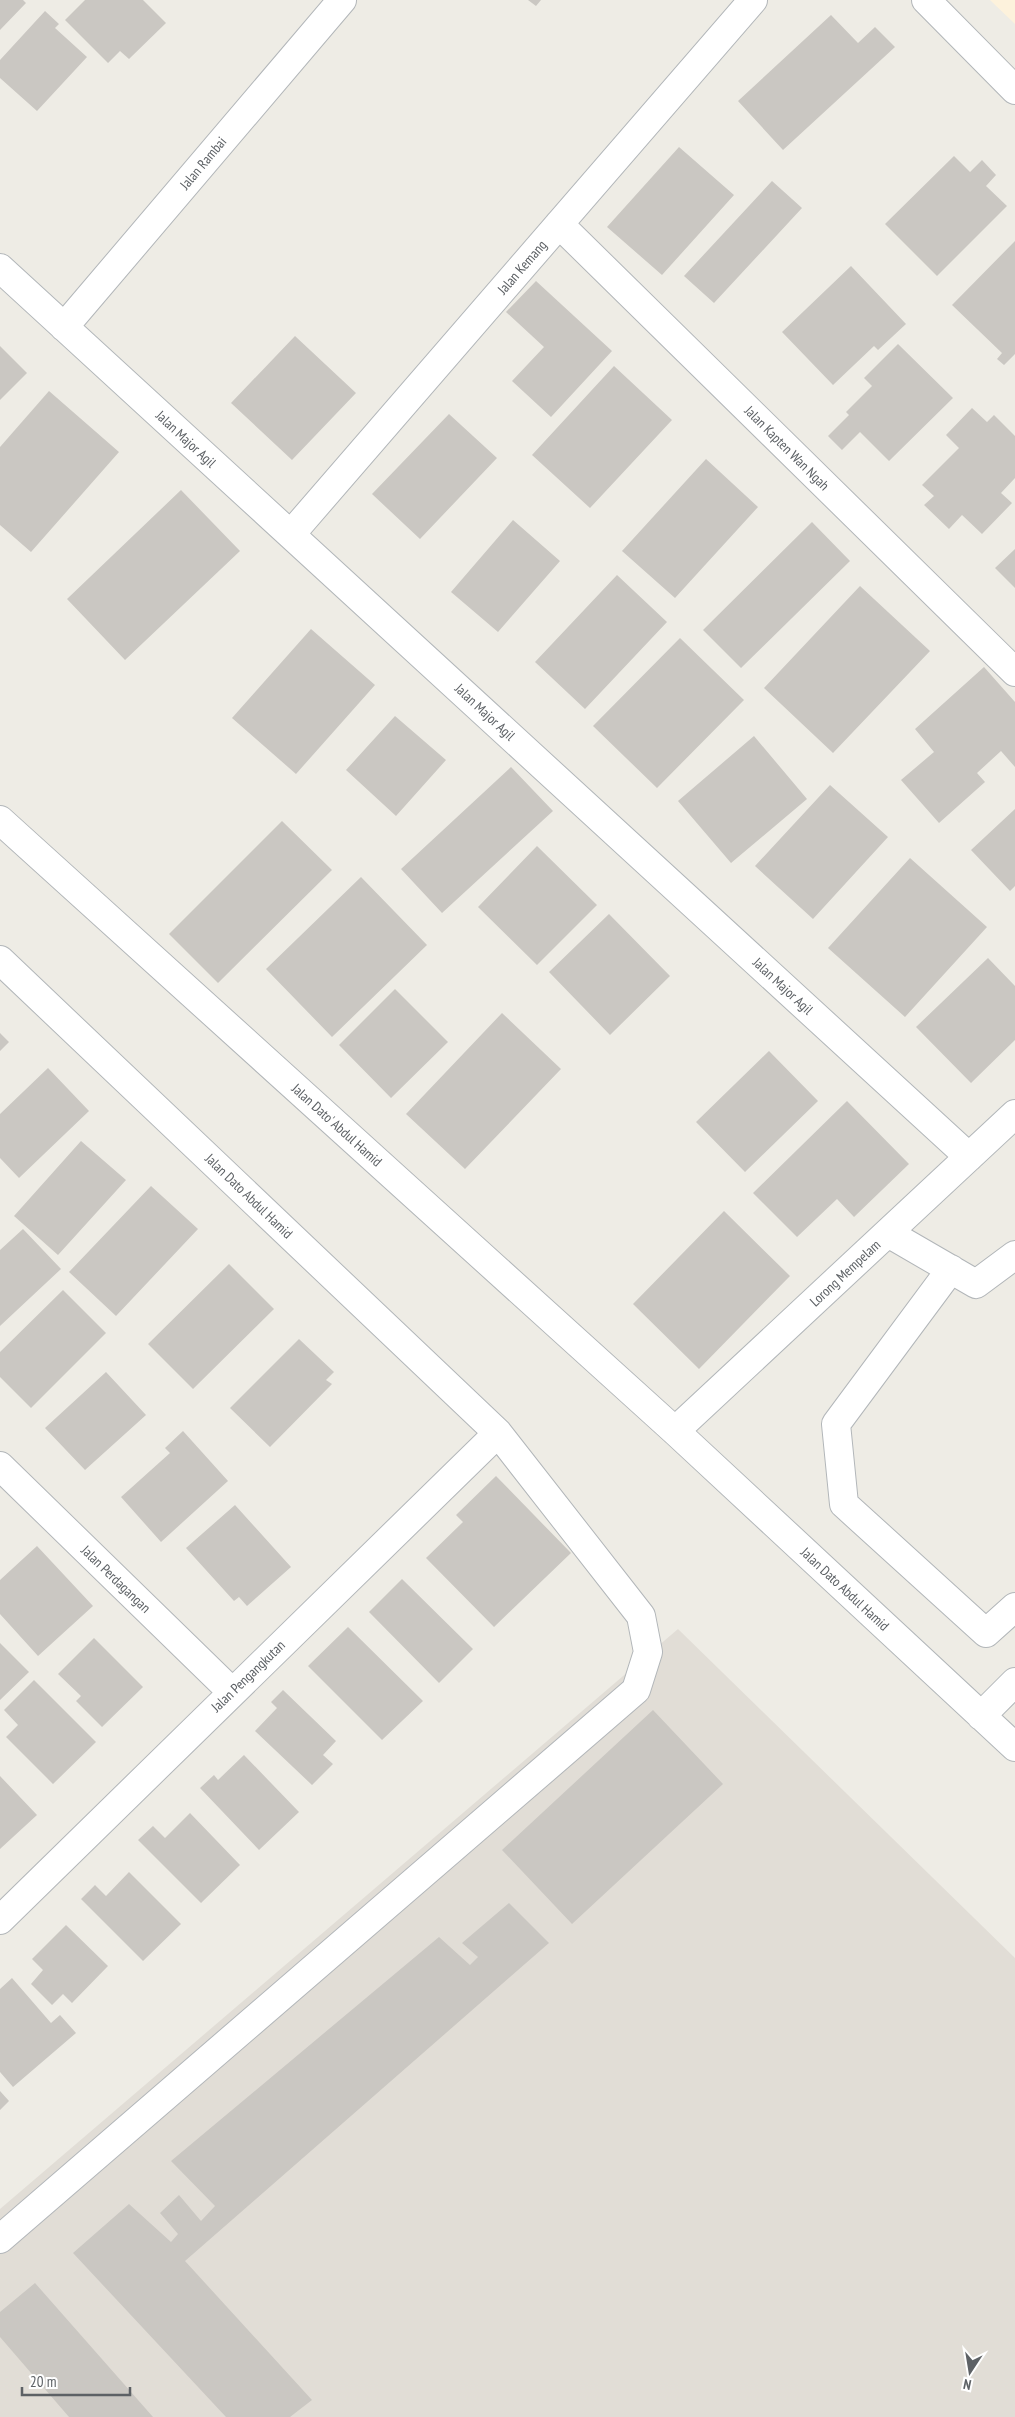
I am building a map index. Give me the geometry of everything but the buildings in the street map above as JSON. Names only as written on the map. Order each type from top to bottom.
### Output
[{"type":"street","name":"Jalan Rambai","points":[[64,326],[342,0]]},
{"type":"street","name":"Jalan Kemang","points":[[291,534],[753,0]]},
{"type":"street","points":[[926,0],[1015,90]]},
{"type":"street","name":"Jalan Kapten Wan Ngah","points":[[559,224],[1015,672]]},
{"type":"street","name":"Jalan Major Agil","points":[[0,268],[969,1157]]},
{"type":"street","name":"Jalan Dato' Abdul Hamid","points":[[0,820],[675,1431]]},
{"type":"street","name":"Jalan Dato Abdul Hamid","points":[[0,960],[498,1433],[641,1616],[648,1652],[636,1690],[0,2239]]},
{"type":"street","name":"Lorong Mempelam","points":[[675,1431],[1015,1114]]},
{"type":"street","points":[[888,1233],[976,1284],[1015,1255]]},
{"type":"street","points":[[951,1269],[923,1310],[836,1424],[844,1504],[986,1633],[1015,1607]]},
{"type":"street","name":"Jalan Dato Abdul Hamid","points":[[675,1431],[1015,1747]]},
{"type":"street","name":"Jalan Pengangkutan","points":[[0,1920],[498,1433]]},
{"type":"street","name":"Jalan Perdagangan","points":[[4,1478],[232,1692]]},
{"type":"street","points":[[980,1716],[1015,1682]]},
{"type":"shaded area","points":[[990,0],[1015,0],[1015,24]]},
{"type":"shaded area","points":[[678,1629],[1015,1958],[1015,2417],[0,2417],[0,2209]]}]
